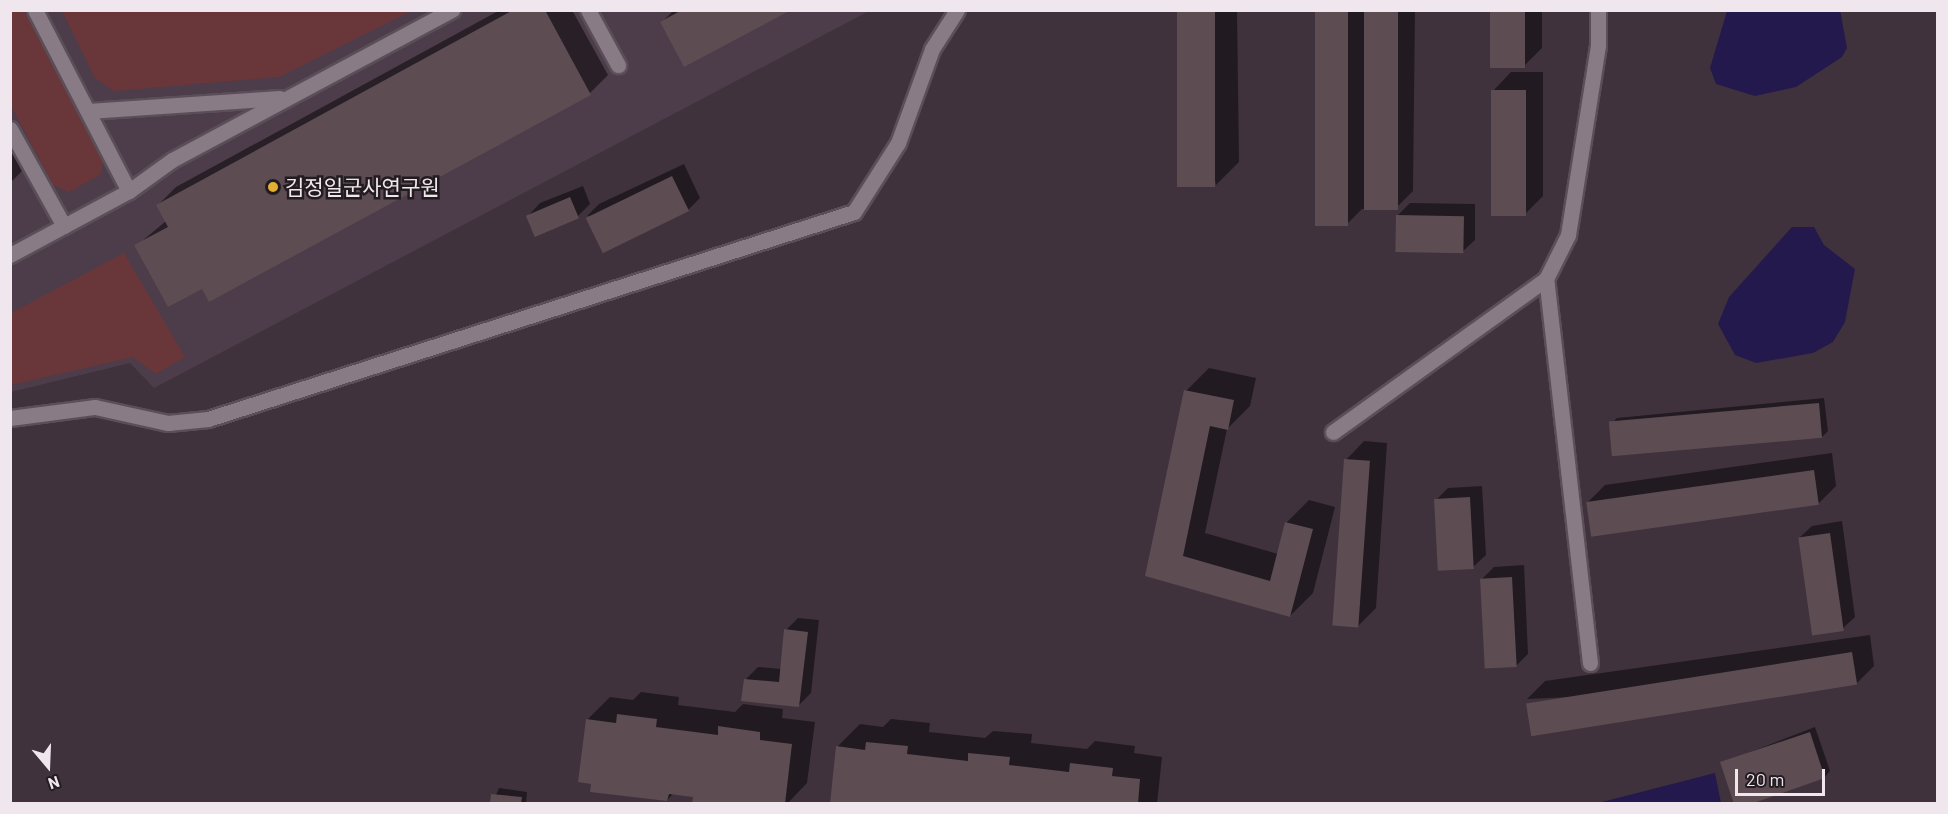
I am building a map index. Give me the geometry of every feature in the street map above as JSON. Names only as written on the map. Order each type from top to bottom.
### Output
[{"type":"street","points":[[35,10],[129,191]]},
{"type":"street","points":[[10,255],[129,191],[172,160],[452,10]]},
{"type":"street","points":[[588,10],[618,65]]},
{"type":"street","points":[[10,418],[94,407],[168,423],[208,419],[854,212],[897,143],[932,49],[957,10]]},
{"type":"street","points":[[1333,432],[1546,279],[1568,236],[1598,45],[1598,10]]},
{"type":"street","points":[[88,111],[285,98]]},
{"type":"street","points":[[10,129],[64,226]]},
{"type":"street","points":[[1546,279],[1590,663]]},
{"type":"shaded area","points":[[62,10],[411,11],[279,77],[114,91],[95,78]]},
{"type":"shaded area","points":[[1840,10],[1847,48],[1842,57],[1796,87],[1755,96],[1716,84],[1710,68],[1727,11]]},
{"type":"shaded area","name":"김정일군사연구원","points":[[10,11],[869,11],[154,388],[130,363],[11,392]]},
{"type":"shaded area","points":[[10,11],[24,11],[104,159],[100,175],[69,192],[53,185],[11,106]]},
{"type":"shaded area","points":[[1792,227],[1814,227],[1824,245],[1855,269],[1845,322],[1833,342],[1813,353],[1756,363],[1735,355],[1718,324],[1729,297]]},
{"type":"shaded area","points":[[124,253],[185,357],[156,374],[133,357],[11,385],[11,313]]},
{"type":"shaded area","points":[[1715,773],[1721,803],[1598,803]]},
{"type":"building","points":[[513,10],[545,10],[591,95],[209,302],[202,289],[168,307],[134,245],[168,227],[156,205]]},
{"type":"building","points":[[682,10],[791,10],[684,67],[660,22]]},
{"type":"building","points":[[1177,10],[1215,10],[1215,187],[1177,187]]},
{"type":"building","points":[[1315,10],[1348,10],[1348,226],[1315,226]]},
{"type":"building","points":[[1364,10],[1398,10],[1398,210],[1364,210]]},
{"type":"building","points":[[1490,10],[1525,10],[1525,68],[1490,68]]},
{"type":"building","points":[[1491,90],[1526,90],[1526,216],[1491,216]]},
{"type":"building","points":[[672,176],[689,211],[603,253],[586,218]]},
{"type":"building","points":[[570,197],[579,218],[535,237],[526,216]]},
{"type":"building","points":[[1396,215],[1464,216],[1463,253],[1395,252]]},
{"type":"building","points":[[1184,390],[1234,400],[1228,430],[1210,426],[1183,556],[1270,581],[1285,522],[1313,529],[1290,617],[1145,576]]},
{"type":"building","points":[[1819,403],[1822,438],[1612,456],[1609,421]]},
{"type":"building","points":[[1344,459],[1370,461],[1358,627],[1332,626]]},
{"type":"building","points":[[1814,470],[1819,505],[1591,537],[1586,502]]},
{"type":"building","points":[[1470,497],[1474,569],[1438,571],[1434,499]]},
{"type":"building","points":[[1830,533],[1844,631],[1812,635],[1798,537]]},
{"type":"building","points":[[1512,577],[1517,667],[1485,669],[1480,579]]},
{"type":"building","points":[[784,629],[808,632],[799,707],[741,701],[744,679],[779,682]]},
{"type":"building","points":[[1852,652],[1857,685],[1531,736],[1526,704]]},
{"type":"building","points":[[617,714],[657,719],[656,727],[718,735],[718,726],[760,732],[760,740],[792,744],[785,804],[692,804],[693,797],[669,794],[667,801],[590,792],[591,784],[578,782],[586,719],[616,723]]},
{"type":"building","points":[[1810,732],[1825,778],[1751,804],[1734,804],[1720,762]]},
{"type":"building","points":[[866,742],[908,746],[907,754],[968,761],[968,753],[1010,757],[1009,765],[1069,772],[1070,763],[1113,768],[1112,776],[1140,779],[1138,804],[830,804],[836,746],[865,750]]},
{"type":"building","points":[[491,794],[522,797],[521,804],[490,804]]},
{"type":"place","name":"김정일군사연구원","points":[[273,187]]}]
